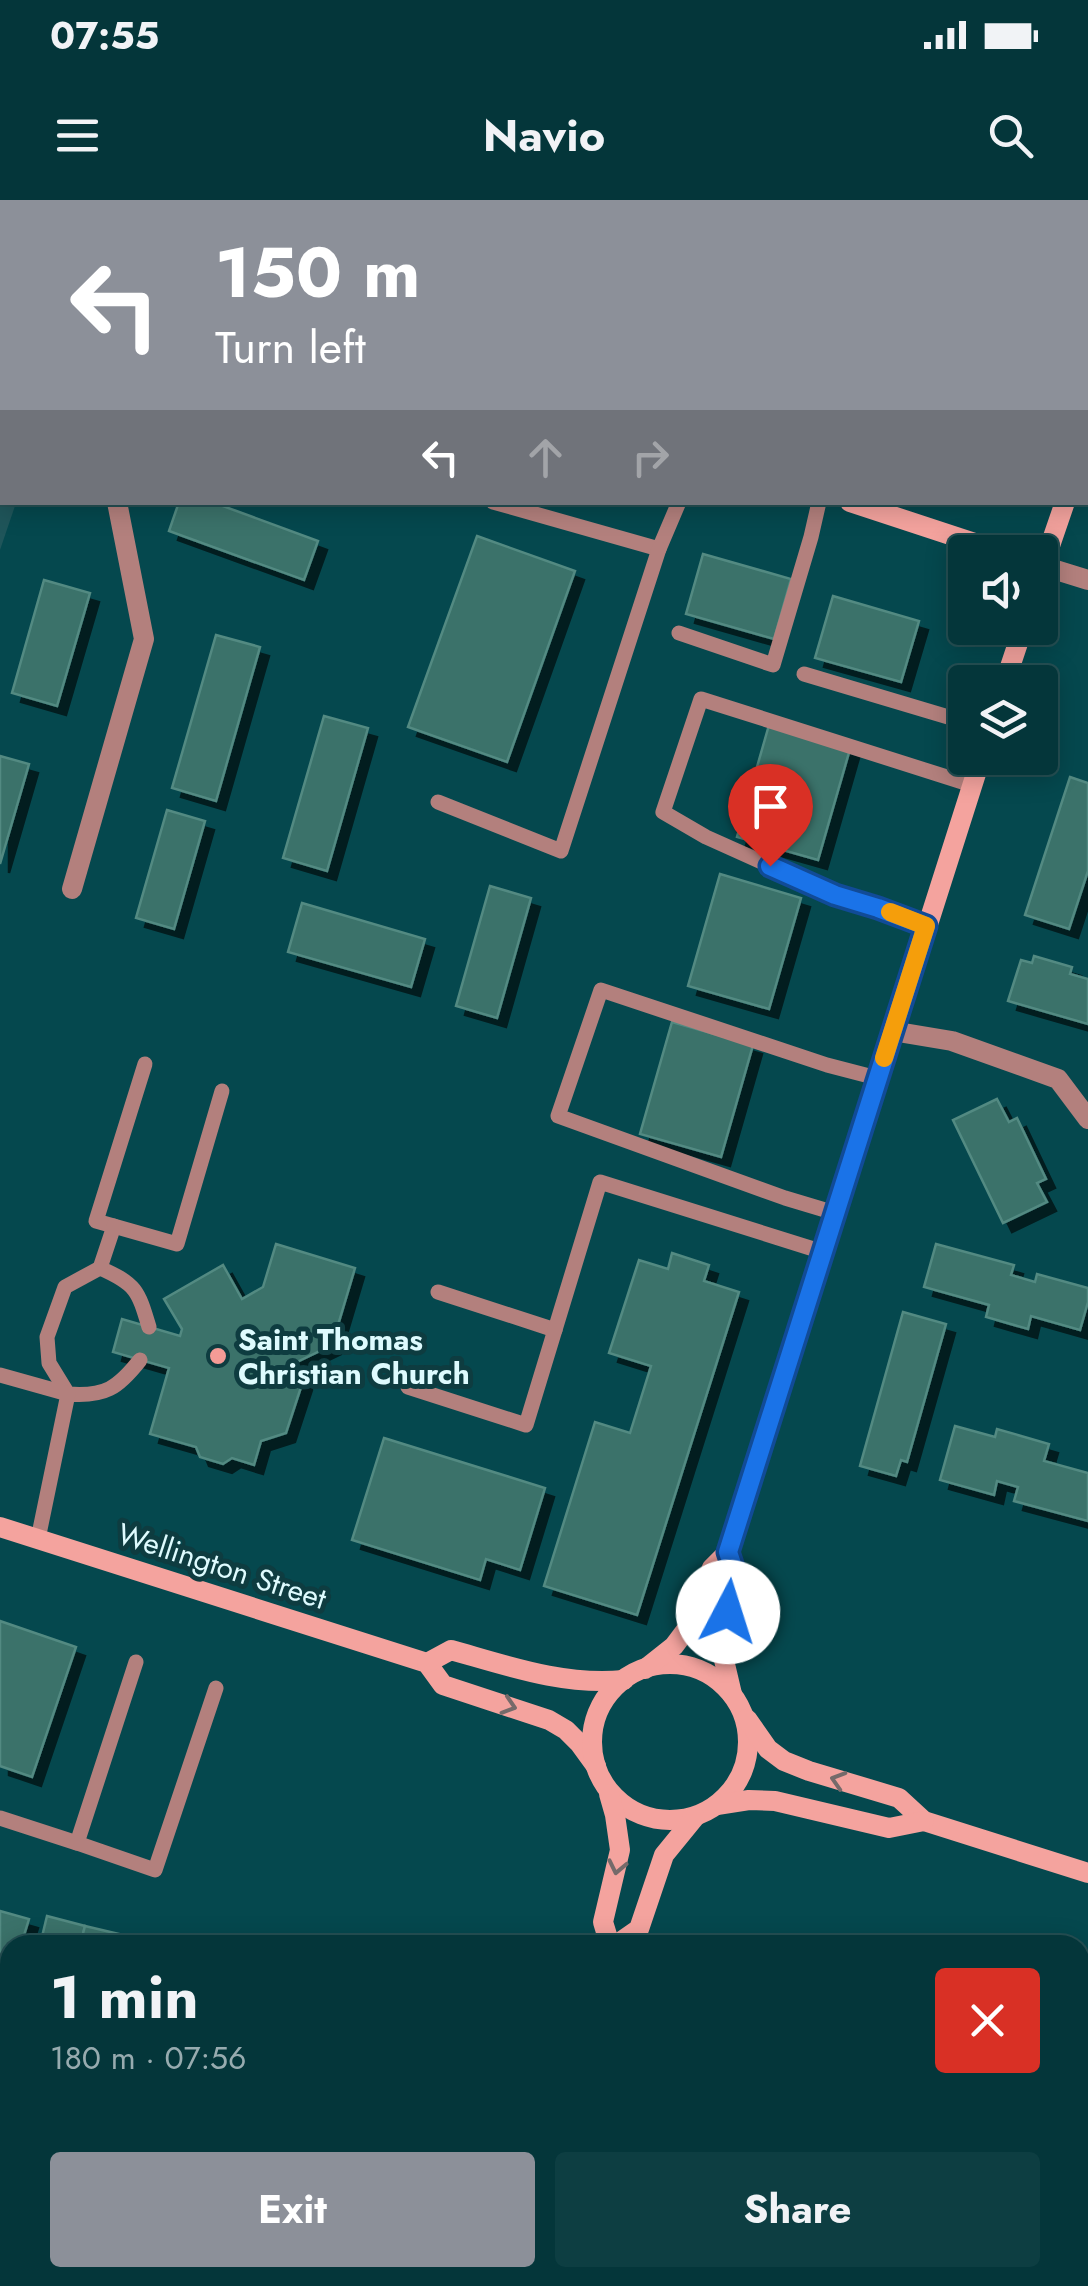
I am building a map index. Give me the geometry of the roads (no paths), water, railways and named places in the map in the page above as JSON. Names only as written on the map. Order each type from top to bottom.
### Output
[{"type":"street","points":[[72,889],[144,638],[118,505]]},
{"type":"street","points":[[859,505],[950,535]]},
{"type":"street","points":[[1053,535],[1064,505]]},
{"type":"street","points":[[1058,572],[1088,580]]},
{"type":"street","points":[[609,1935],[603,1922],[620,1850],[615,1815],[596,1766],[592,1741],[597,1717],[607,1696],[624,1680],[674,1646],[689,1626],[712,1568],[728,1552],[975,775]]},
{"type":"street","points":[[892,1031],[952,1041],[1058,1080],[1082,1099],[1088,1119]]},
{"type":"street","name":"Wellington Street","points":[[0,1526],[426,1663],[443,1686],[557,1725],[580,1744],[596,1766]]},
{"type":"street","points":[[728,1552],[736,1576],[724,1637],[724,1660],[732,1694],[768,1749],[809,1771],[898,1798],[924,1821],[1088,1874]]},
{"type":"street","name":"Wellington Street","points":[[426,1663],[451,1650],[535,1674],[580,1682],[624,1680]]},
{"type":"street","points":[[644,1668],[668,1664],[690,1667],[714,1677],[732,1694]]},
{"type":"street","points":[[718,1805],[734,1788],[745,1766],[749,1741],[744,1716]]},
{"type":"street","points":[[607,1788],[624,1805],[646,1817],[670,1821],[695,1817],[718,1805],[749,1800],[775,1801],[889,1828],[924,1821]]},
{"type":"street","points":[[629,1935],[639,1929],[664,1855],[695,1817]]},
{"type":"lane","points":[[505,505],[659,549]]},
{"type":"lane","points":[[438,802],[561,851],[659,549],[679,505]]},
{"type":"lane","points":[[679,633],[772,665],[818,505]]},
{"type":"lane","points":[[804,674],[948,717]]},
{"type":"lane","points":[[926,926],[835,895],[706,837],[663,812],[702,699],[972,784]]},
{"type":"lane","points":[[835,1214],[558,1116],[601,990],[877,1078]]},
{"type":"lane","points":[[146,1064],[96,1221],[177,1244],[222,1091]]},
{"type":"lane","points":[[408,1387],[526,1425],[600,1182],[822,1252]]},
{"type":"lane","points":[[38,1539],[68,1394],[49,1363],[47,1337],[66,1288],[100,1268],[114,1226]]},
{"type":"lane","points":[[100,1268],[126,1280],[140,1297],[149,1326]]},
{"type":"lane","points":[[438,1292],[555,1330]]},
{"type":"lane","points":[[0,1374],[87,1396],[108,1391],[125,1379],[140,1360]]},
{"type":"lane","points":[[77,1844],[136,1662]]},
{"type":"lane","points":[[0,1818],[155,1870],[216,1688]]},
{"type":"place","name":"Saint Thomas Christian Church","points":[[218,1356]]}]
